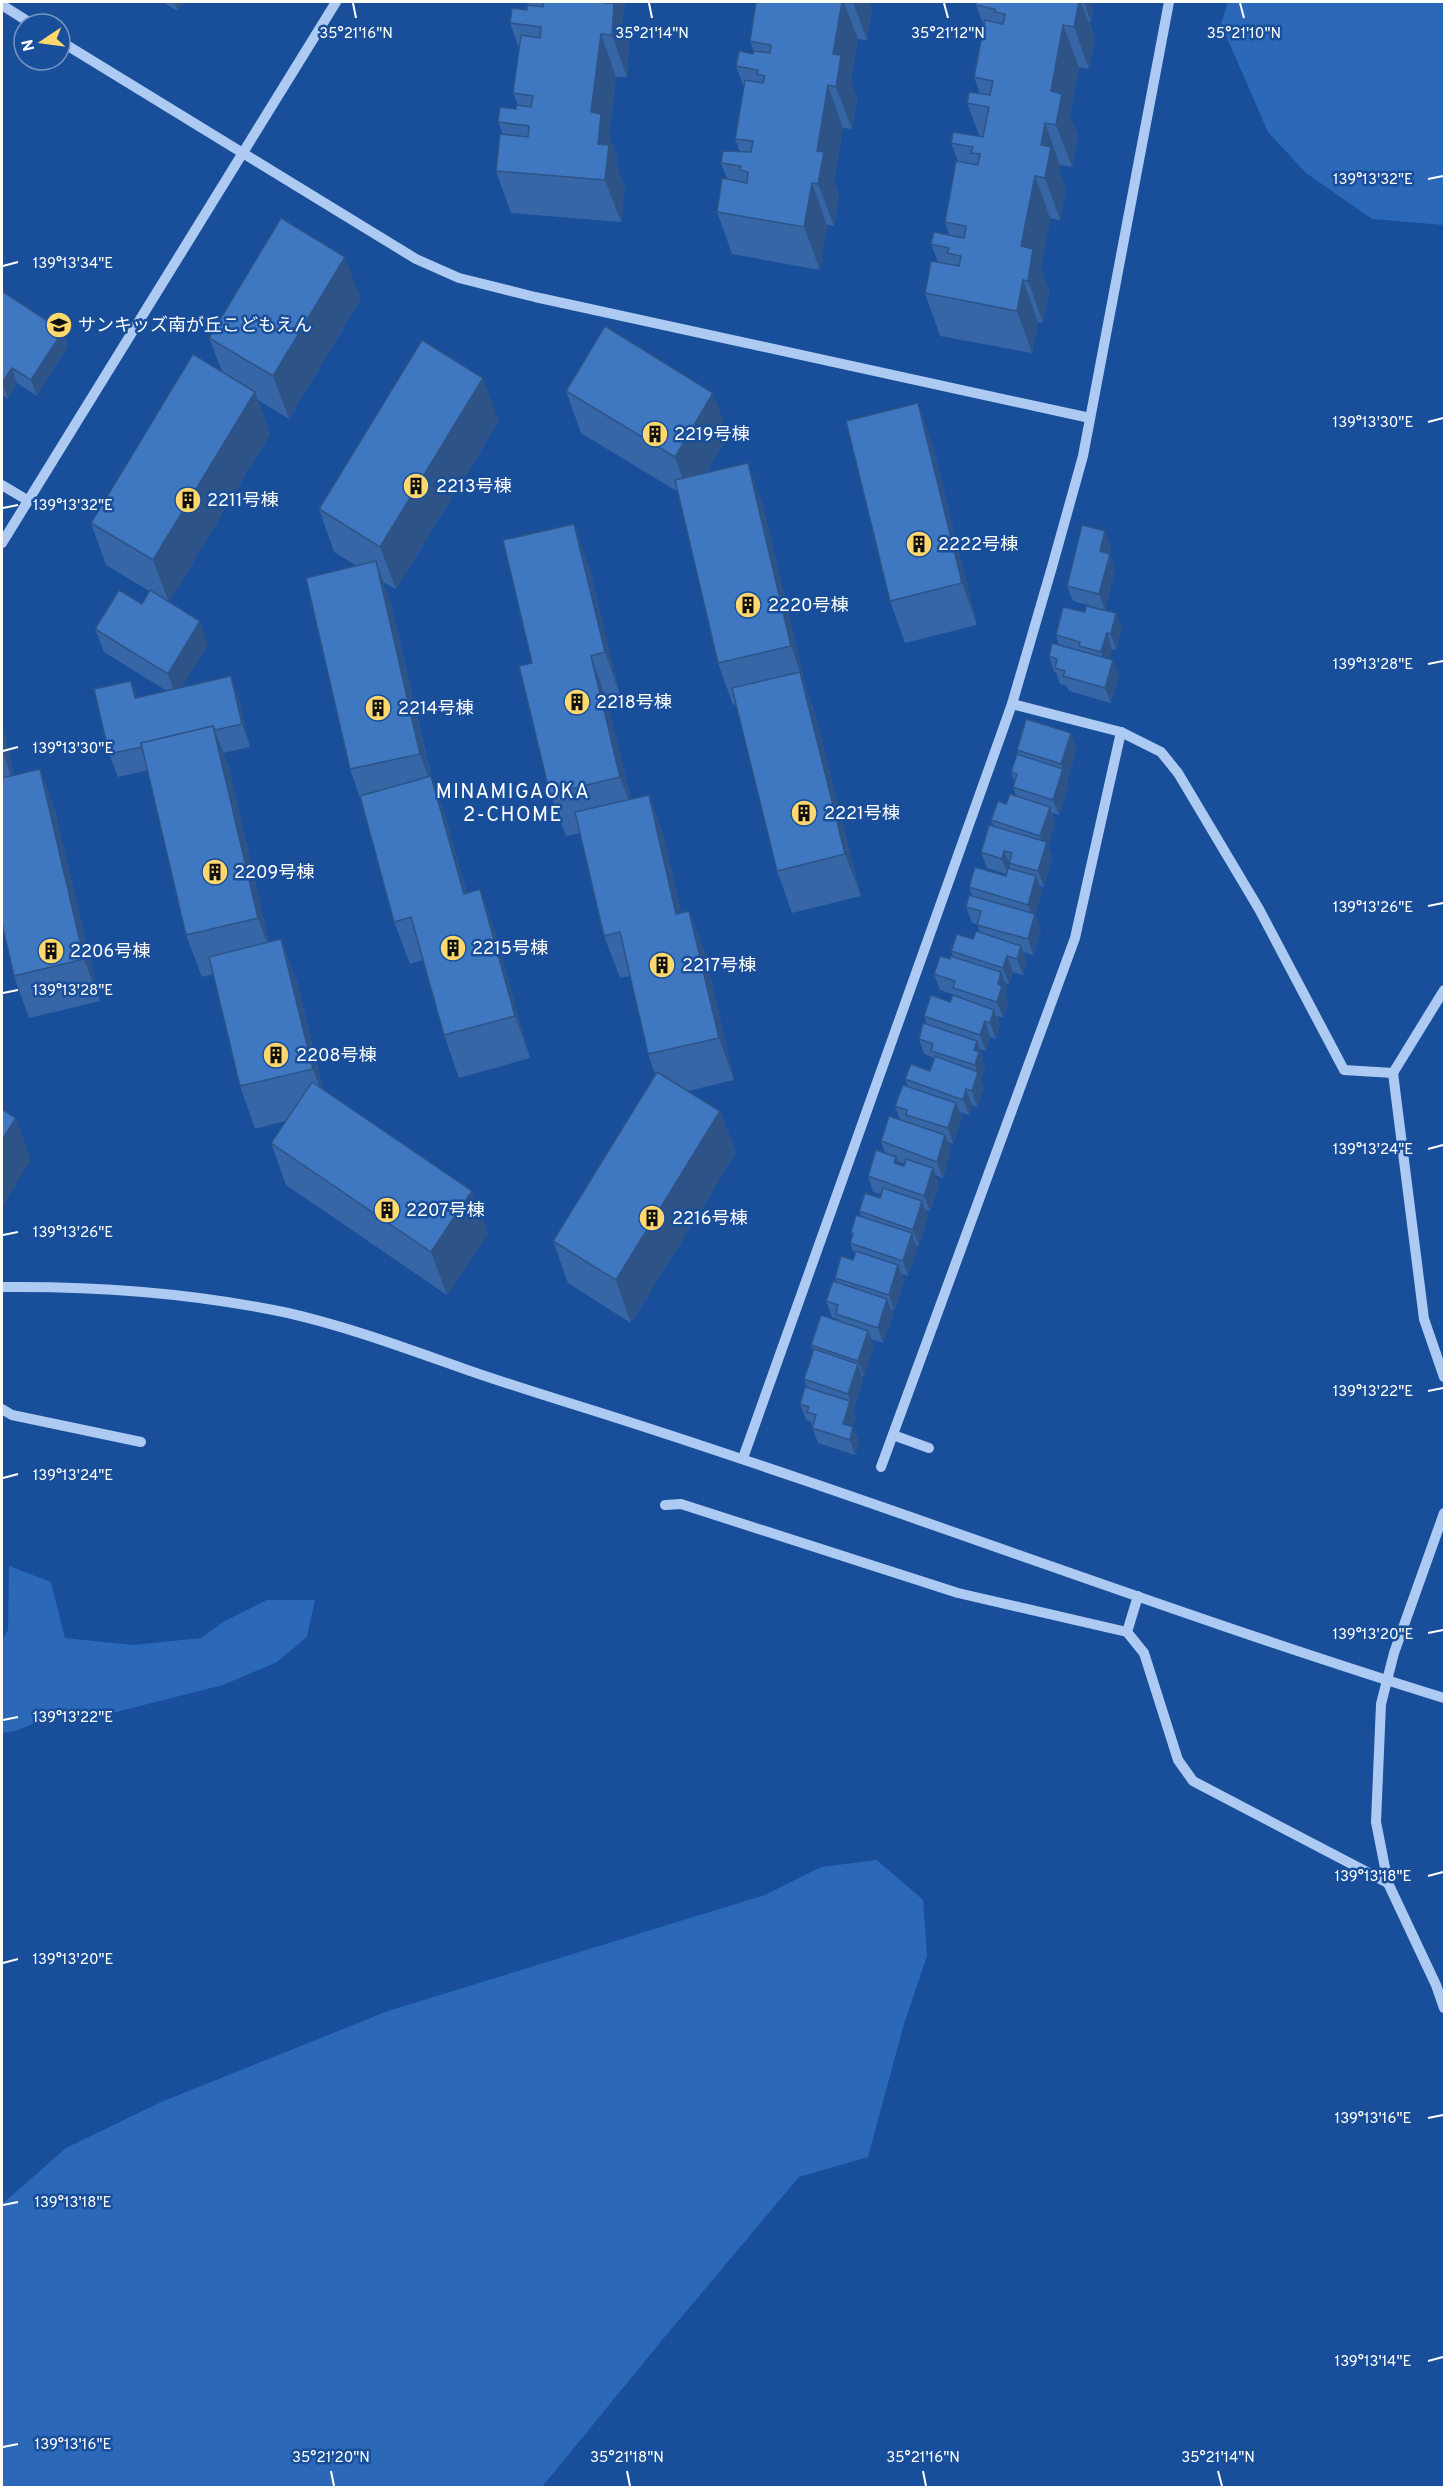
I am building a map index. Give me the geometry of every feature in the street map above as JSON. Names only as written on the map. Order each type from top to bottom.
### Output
[{"type":"street","points":[[2,543],[336,2]]},
{"type":"street","points":[[743,1458],[1012,704],[1083,456],[1169,2]]},
{"type":"street","points":[[72,48],[416,259],[459,278],[535,297],[1090,418]]},
{"type":"street","points":[[2,485],[27,500]]},
{"type":"street","points":[[1012,704],[1121,732],[1161,752],[1178,773],[1259,909],[1344,1070],[1394,1073]]},
{"type":"street","points":[[881,1467],[1075,939],[1121,732]]},
{"type":"street","points":[[1444,990],[1394,1073],[1424,1319],[1444,1377]]},
{"type":"street","points":[[2,1287],[84,1288],[145,1292],[235,1304],[356,1331],[486,1377],[743,1458],[1138,1596],[1444,1698]]},
{"type":"street","points":[[2,1409],[12,1415],[141,1442]]},
{"type":"street","points":[[893,1435],[929,1448]]},
{"type":"street","points":[[665,1505],[681,1504],[958,1593],[1127,1632],[1144,1653],[1178,1760],[1193,1781],[1388,1883]]},
{"type":"street","points":[[1444,1513],[1394,1653],[1381,1704],[1376,1822],[1388,1883],[1436,1985],[1444,2008]]},
{"type":"street","points":[[1127,1632],[1138,1596]]},
{"type":"shaded area","points":[[1228,2],[1444,2],[1444,225],[1372,219],[1306,173],[1268,132],[1221,24]]},
{"type":"shaded area","points":[[9,1566],[51,1582],[65,1638],[133,1645],[201,1638],[223,1622],[267,1600],[315,1600],[307,1637],[277,1662],[223,1685],[112,1713],[67,1711],[15,1731],[2,1733],[2,1639],[8,1630]]},
{"type":"shaded area","points":[[877,1860],[923,1900],[927,1956],[904,2024],[868,2157],[799,2177],[542,2487],[2,2487],[2,2204],[66,2148],[161,2102],[388,2011],[765,1895],[821,1867]]},
{"type":"building","points":[[544,2],[614,3],[612,35],[601,34],[591,112],[601,114],[598,144],[609,145],[605,180],[496,171],[500,134],[528,137],[529,126],[498,122],[500,107],[516,109],[516,105],[531,107],[533,96],[513,93],[521,35],[540,38],[541,27],[510,23],[512,8],[527,10],[527,5],[543,7]]},
{"type":"building","points":[[756,2],[842,2],[833,54],[841,55],[836,87],[828,85],[817,151],[824,152],[818,184],[812,183],[804,227],[717,212],[722,178],[747,183],[748,172],[740,170],[741,166],[721,163],[723,151],[751,152],[753,141],[735,139],[745,80],[763,83],[765,76],[757,74],[758,70],[736,66],[739,51],[753,54],[754,51],[770,53],[771,45],[750,41]]},
{"type":"building","points":[[976,2],[1079,2],[1074,27],[1063,25],[1051,91],[1062,94],[1056,125],[1045,123],[1041,145],[1051,147],[1045,178],[1035,176],[1021,246],[1033,249],[1028,281],[1023,280],[1017,311],[925,293],[931,261],[959,266],[961,256],[947,253],[949,248],[931,244],[934,232],[964,238],[966,226],[945,222],[956,161],[978,165],[980,154],[971,153],[973,147],[951,143],[953,132],[983,137],[989,107],[967,103],[969,92],[990,95],[993,81],[974,77],[985,20],[1003,24],[1005,14],[995,12],[995,9],[976,5]]},
{"type":"building","points":[[281,218],[345,257],[273,376],[209,338]]},
{"type":"building","points":[[2,291],[63,331],[31,380],[12,368],[2,383]]},
{"type":"building","points":[[605,326],[713,393],[675,457],[566,391]]},
{"type":"building","points":[[422,340],[483,378],[380,547],[319,509]]},
{"type":"building","points":[[193,354],[255,392],[153,560],[91,523]]},
{"type":"building","name":"2222号棟","points":[[918,403],[962,583],[890,601],[846,421]]},
{"type":"building","name":"2220号棟","points":[[748,463],[791,646],[718,663],[675,480]]},
{"type":"building","name":"2218号棟","points":[[574,524],[605,652],[591,656],[620,777],[550,794],[519,666],[532,663],[503,540]]},
{"type":"building","points":[[1082,525],[1105,531],[1100,551],[1110,554],[1099,594],[1067,586]]},
{"type":"building","name":"2214号棟","points":[[376,561],[420,754],[350,769],[306,578]]},
{"type":"building","points":[[119,590],[142,604],[150,590],[200,621],[168,674],[95,629]]},
{"type":"building","points":[[1086,606],[1116,613],[1111,634],[1107,633],[1101,652],[1079,646],[1080,642],[1056,635],[1063,607],[1085,612]]},
{"type":"building","points":[[1052,643],[1113,660],[1105,688],[1063,676],[1065,671],[1055,668],[1057,659],[1049,656]]},
{"type":"building","name":"2221号棟","points":[[800,672],[845,854],[777,871],[732,688]]},
{"type":"building","points":[[231,676],[242,724],[215,730],[213,726],[141,743],[142,747],[109,754],[94,689],[131,681],[135,698]]},
{"type":"building","points":[[1026,719],[1071,733],[1061,764],[1017,750]]},
{"type":"building","name":"2209号棟","points":[[213,726],[258,918],[186,935],[141,743]]},
{"type":"building","points":[[1017,754],[1063,769],[1053,800],[1013,787],[1017,774],[1011,772]]},
{"type":"building","name":"2206号棟","points":[[40,769],[84,959],[14,976],[2,924],[2,778]]},
{"type":"building","name":"2215号棟","points":[[431,776],[464,894],[480,889],[515,1016],[444,1035],[411,917],[394,922],[360,796]]},
{"type":"building","points":[[1010,794],[1050,807],[1040,836],[991,820],[998,801],[1006,804]]},
{"type":"building","name":"2217号棟","points":[[649,795],[676,914],[689,911],[719,1038],[648,1054],[620,932],[604,936],[575,812]]},
{"type":"building","points":[[989,825],[1047,842],[1038,871],[1009,863],[1012,853],[1004,851],[1002,859],[981,852]]},
{"type":"building","points":[[975,867],[1006,876],[1008,868],[1036,876],[1028,905],[969,887]]},
{"type":"building","points":[[969,895],[1035,914],[1028,939],[977,925],[981,911],[966,907]]},
{"type":"building","points":[[976,931],[1021,946],[1017,959],[1007,956],[1003,968],[951,951],[957,934],[973,939]]},
{"type":"building","name":"2208号棟","points":[[281,939],[313,1069],[240,1086],[209,957]]},
{"type":"building","points":[[940,956],[950,959],[950,956],[1001,972],[998,984],[1002,986],[997,1002],[953,988],[955,981],[934,974]]},
{"type":"building","points":[[931,995],[950,1002],[953,995],[994,1010],[990,1023],[985,1021],[980,1035],[924,1016]]},
{"type":"building","points":[[923,1023],[977,1041],[974,1050],[979,1052],[975,1065],[931,1051],[933,1044],[919,1039]]},
{"type":"building","points":[[935,1056],[978,1072],[972,1091],[966,1089],[963,1100],[905,1079],[911,1064],[930,1071]]},
{"type":"building","points":[[657,1072],[720,1111],[616,1280],[553,1241]]},
{"type":"building","points":[[312,1082],[472,1191],[431,1252],[271,1143]]},
{"type":"building","points":[[903,1085],[956,1103],[948,1128],[906,1115],[907,1110],[895,1106]]},
{"type":"building","points":[[2,1109],[16,1118],[2,1140]]},
{"type":"building","points":[[889,1116],[945,1135],[937,1162],[881,1141]]},
{"type":"building","points":[[876,1150],[896,1157],[894,1163],[904,1166],[906,1159],[933,1168],[924,1196],[868,1176]]},
{"type":"building","points":[[883,1188],[922,1201],[913,1230],[859,1211],[865,1193],[880,1198]]},
{"type":"building","points":[[856,1215],[912,1233],[903,1261],[850,1243]]},
{"type":"building","points":[[856,1251],[898,1265],[889,1295],[835,1278],[841,1256],[853,1260]]},
{"type":"building","points":[[833,1281],[887,1299],[878,1328],[836,1314],[838,1305],[826,1301]]},
{"type":"building","points":[[821,1315],[868,1331],[858,1361],[811,1345]]},
{"type":"building","points":[[814,1349],[858,1364],[848,1394],[804,1379]]},
{"type":"building","points":[[805,1387],[850,1401],[843,1424],[853,1427],[850,1440],[812,1428],[816,1415],[807,1412],[809,1407],[800,1404]]},
{"type":"place","name":"サンキッズ南が丘こどもえん","points":[[59,325]]},
{"type":"place","name":"2219号棟","points":[[655,434]]},
{"type":"place","name":"2213号棟","points":[[416,486]]},
{"type":"place","name":"2211号棟","points":[[188,500]]},
{"type":"place","name":"2222号棟","points":[[919,544]]},
{"type":"place","name":"2220号棟","points":[[748,605]]},
{"type":"place","name":"2218号棟","points":[[577,702]]},
{"type":"place","name":"2214号棟","points":[[378,708]]},
{"type":"place","name":"2221号棟","points":[[804,813]]},
{"type":"place","name":"2209号棟","points":[[215,872]]},
{"type":"place","name":"2215号棟","points":[[453,948]]},
{"type":"place","name":"2206号棟","points":[[51,951]]},
{"type":"place","name":"2217号棟","points":[[662,965]]},
{"type":"place","name":"2208号棟","points":[[276,1055]]},
{"type":"place","name":"2207号棟","points":[[387,1210]]},
{"type":"place","name":"2216号棟","points":[[652,1218]]},
{"type":"district","name":"MINAMIGAOKA 2-CHOME","points":[[513,802]]}]
